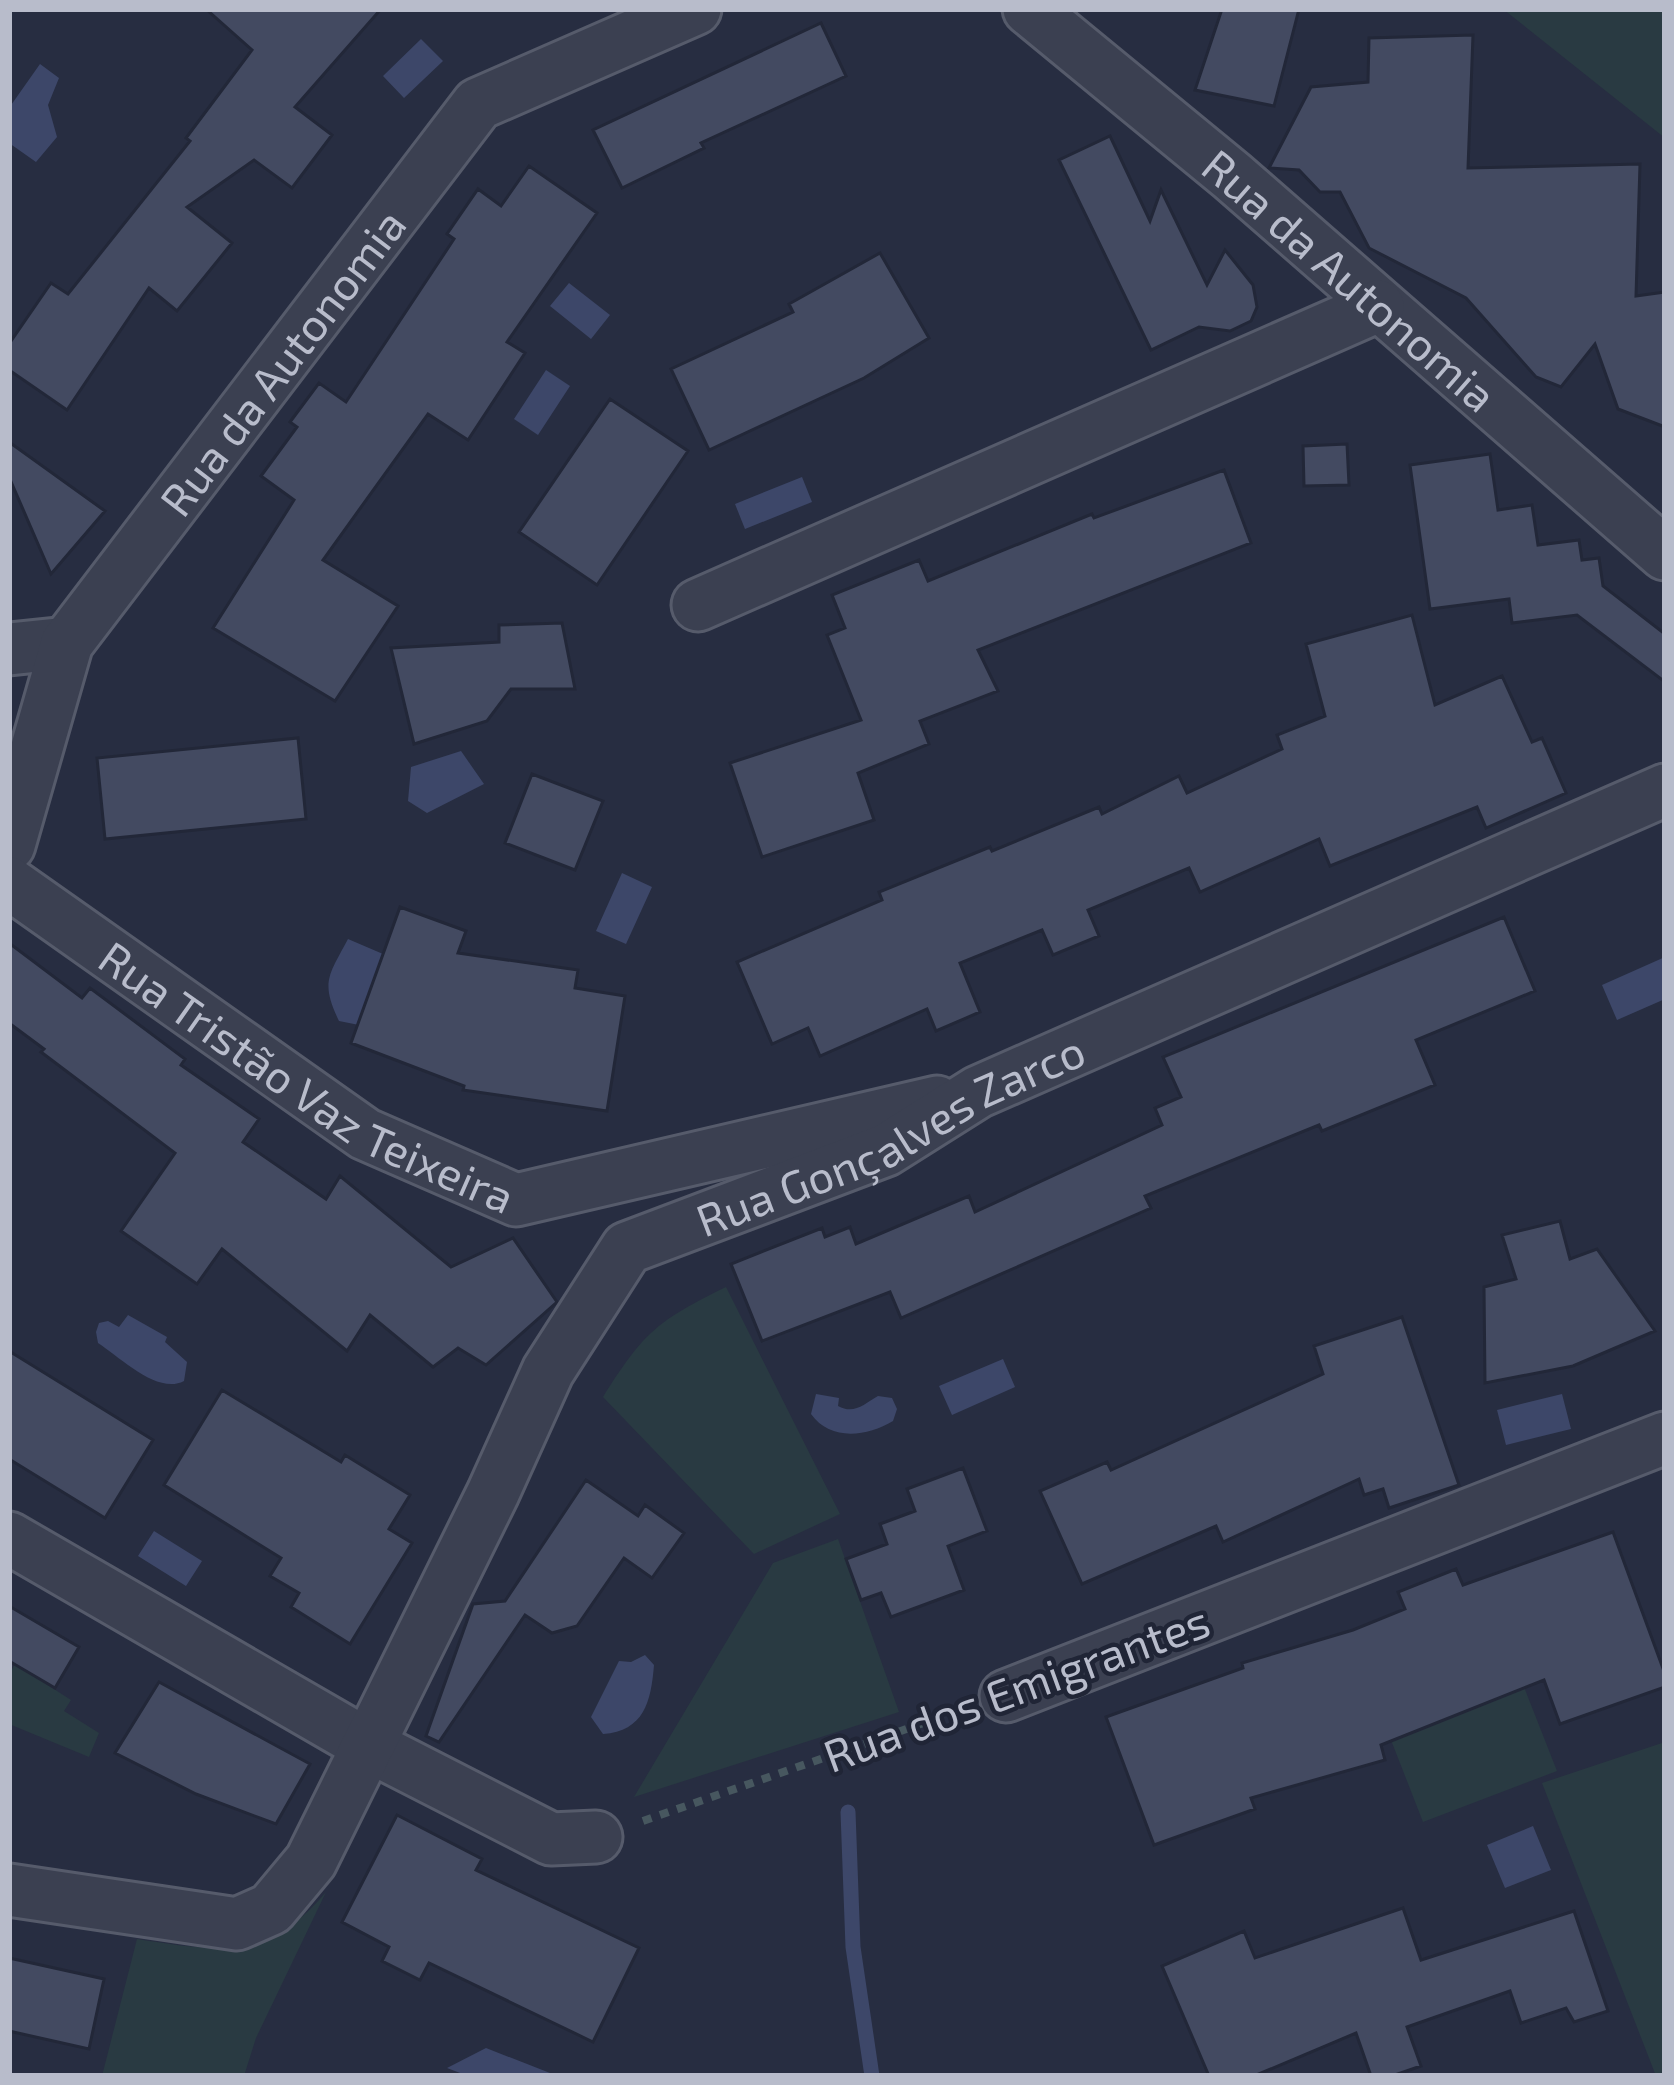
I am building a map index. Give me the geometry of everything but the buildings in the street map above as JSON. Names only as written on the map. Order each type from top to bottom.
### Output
[{"type":"street","name":"Rua da Autonomia","points":[[9,845],[67,643],[478,104],[695,9]]},
{"type":"street","name":"Rua da Autonomia","points":[[1029,9],[1232,176],[1665,554]]},
{"type":"street","points":[[698,605],[1378,306]]},
{"type":"street","points":[[9,649],[67,643]]},
{"type":"street","name":"Rua Gonçalves Zarco","points":[[9,1890],[237,1924],[271,1909],[311,1861],[548,1371],[627,1248],[886,1150],[978,1092],[1665,790]]},
{"type":"street","name":"Rua Tristão Vaz Teixeira","points":[[9,883],[364,1134],[516,1200],[978,1092]]},
{"type":"street","name":"Rua dos Emigrantes","points":[[1006,1696],[1665,1438]]},
{"type":"street","points":[[9,1538],[369,1747],[551,1840],[596,1837]]},
{"type":"path","name":"Rua dos Emigrantes","points":[[596,1837],[1006,1696]]},
{"type":"shaded area","points":[[1503,9],[1665,9],[1665,138]]},
{"type":"shaded area","points":[[726,1287],[840,1514],[754,1554],[603,1397],[654,1330]]},
{"type":"shaded area","points":[[838,1539],[899,1712],[634,1797],[773,1563]]},
{"type":"shaded area","points":[[1506,1641],[1557,1771],[1423,1822],[1373,1694],[1406,1735],[1506,1695],[1488,1648]]},
{"type":"shaded area","points":[[15,1664],[71,1700],[64,1711],[99,1733],[89,1757],[9,1724],[9,1674]]},
{"type":"shaded area","points":[[1665,1742],[1665,2076],[1656,2076],[1542,1783]]},
{"type":"shaded area","points":[[326,1892],[256,2038],[244,2076],[102,2076],[137,1939],[193,1947],[240,1946],[284,1930]]},
{"type":"water","points":[[421,39],[443,61],[404,98],[383,76]]},
{"type":"water","points":[[40,64],[59,78],[48,105],[57,137],[36,162],[9,143],[9,108]]},
{"type":"water","points":[[569,283],[610,315],[591,339],[550,306]]},
{"type":"water","points":[[546,370],[570,386],[538,435],[514,419]]},
{"type":"water","points":[[802,477],[812,502],[745,529],[735,504]]},
{"type":"water","points":[[461,751],[484,784],[427,813],[408,801],[411,767]]},
{"type":"water","points":[[622,873],[652,887],[626,944],[596,931]]},
{"type":"water","points":[[348,939],[411,966],[359,1025],[339,1021],[328,987]]},
{"type":"water","points":[[1665,957],[1665,999],[1617,1020],[1602,985]]},
{"type":"water","points":[[128,1315],[167,1337],[165,1342],[187,1362],[184,1381],[151,1379],[98,1343],[99,1323],[108,1321],[119,1327]]},
{"type":"water","points":[[1003,1359],[1015,1387],[952,1415],[939,1386]]},
{"type":"water","points":[[816,1394],[839,1398],[838,1406],[849,1409],[878,1396],[892,1398],[897,1409],[893,1421],[883,1426],[860,1433],[838,1432],[811,1414]]},
{"type":"water","points":[[1562,1394],[1571,1429],[1506,1445],[1497,1410]]},
{"type":"water","points":[[154,1531],[202,1561],[186,1586],[138,1556]]},
{"type":"water","points":[[645,1655],[654,1665],[643,1712],[628,1727],[603,1734],[591,1717],[619,1661],[631,1662]]},
{"type":"water","points":[[1533,1826],[1551,1870],[1505,1888],[1487,1845]]},
{"type":"water","points":[[486,2048],[551,2076],[468,2076],[447,2068]]},
{"type":"waterway","points":[[848,1812],[853,1947],[872,2076]]}]
